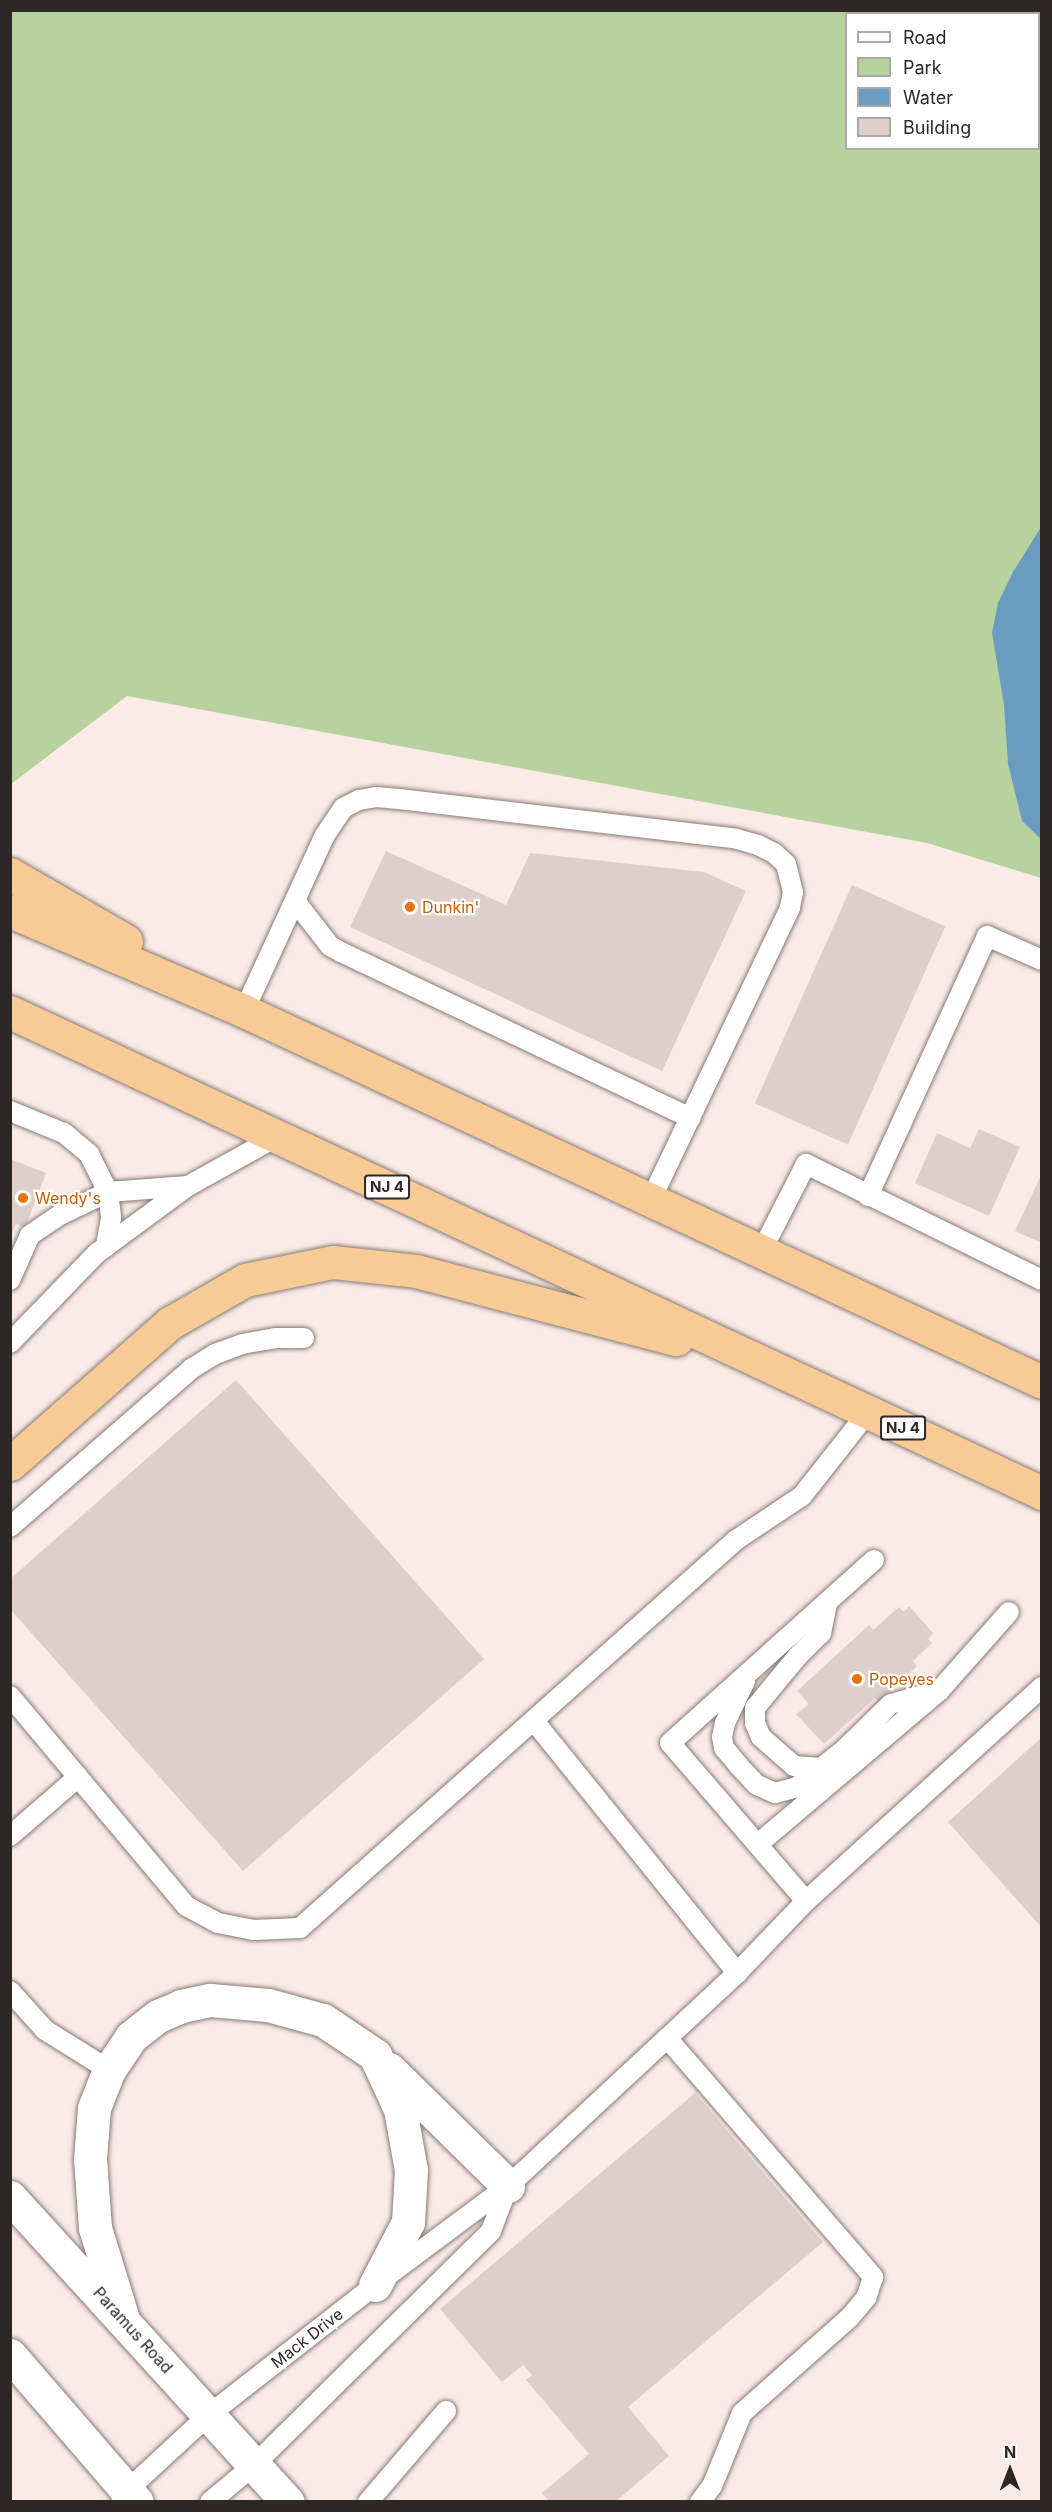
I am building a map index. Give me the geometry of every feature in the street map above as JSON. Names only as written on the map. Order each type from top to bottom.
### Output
[{"type":"highway","points":[[10,874],[244,1011]]},
{"type":"highway","points":[[10,911],[244,1011],[1041,1382]]},
{"type":"highway","name":"NJ 4","points":[[10,1012],[1041,1493]]},
{"type":"highway","points":[[10,1464],[170,1323],[245,1280],[333,1262],[416,1271],[764,1363]]},
{"type":"main road","points":[[123,2319],[95,2228],[90,2159],[94,2108],[109,2070],[131,2037],[158,2016],[181,2006],[210,2000],[268,2006],[323,2020],[375,2055],[508,2186]]},
{"type":"main road","points":[[375,2055],[400,2109],[411,2170],[408,2222],[375,2285]]},
{"type":"main road","name":"Paramus Road","points":[[10,2197],[288,2502]]},
{"type":"main road","points":[[10,2355],[127,2498]]},
{"type":"lane","points":[[244,1011],[325,835],[343,808],[358,800],[376,797],[737,839],[774,854],[786,864],[791,877],[793,892],[790,908],[651,1201]]},
{"type":"lane","points":[[295,901],[330,946],[692,1118]]},
{"type":"lane","points":[[868,1196],[987,936],[1041,960]]},
{"type":"lane","points":[[10,1111],[64,1133],[89,1154],[108,1192],[111,1218],[106,1247]]},
{"type":"lane","points":[[10,1343],[106,1247],[188,1186],[278,1136]]},
{"type":"lane","points":[[761,1252],[806,1164],[1041,1280]]},
{"type":"lane","points":[[10,1280],[30,1235],[60,1215],[108,1192],[188,1186]]},
{"type":"lane","points":[[10,1527],[191,1369],[215,1354],[242,1344],[274,1338],[304,1338]]},
{"type":"lane","points":[[10,1696],[186,1906],[218,1923],[254,1930],[300,1929],[736,1540],[802,1496],[868,1412]]},
{"type":"lane","points":[[806,1901],[670,1743],[874,1560]]},
{"type":"lane","points":[[820,1768],[794,1766],[761,1737],[755,1723],[755,1708],[797,1657],[821,1633],[827,1603]]},
{"type":"lane","points":[[758,1844],[940,1690],[1009,1612]]},
{"type":"lane","points":[[749,1673],[725,1723],[722,1737],[724,1748],[756,1785],[775,1793],[798,1787],[845,1749],[891,1704],[940,1690]]},
{"type":"lane","name":"Mack Drive","points":[[127,2498],[210,2414],[375,2285],[508,2186],[736,1973],[806,1901],[1041,1687]]},
{"type":"lane","points":[[534,1720],[736,1973]]},
{"type":"lane","points":[[10,1836],[78,1777]]},
{"type":"lane","points":[[10,1991],[45,2030],[109,2070]]},
{"type":"lane","points":[[667,2038],[873,2277],[866,2298],[849,2318],[753,2402],[737,2421],[712,2486],[700,2502]]},
{"type":"lane","points":[[210,2502],[254,2465],[491,2231],[508,2186]]},
{"type":"lane","points":[[368,2502],[446,2411]]},
{"type":"green space","points":[[11,11],[1041,11],[1041,878],[927,843],[127,696],[11,784]]},
{"type":"water","points":[[1041,527],[1041,839],[1022,821],[1008,764],[1004,705],[992,633],[998,603],[1013,572]]},
{"type":"building","points":[[386,851],[506,905],[530,853],[704,872],[746,891],[662,1071],[350,927]]},
{"type":"building","points":[[852,885],[945,926],[848,1145],[755,1103]]},
{"type":"building","points":[[979,1129],[1020,1147],[989,1216],[915,1183],[937,1133],[970,1148]]},
{"type":"building","name":"Wendy's","points":[[10,1159],[46,1173],[25,1228],[16,1224],[10,1237]]},
{"type":"building","points":[[1042,1173],[1042,1243],[1015,1231]]},
{"type":"building","points":[[236,1380],[484,1659],[243,1871],[10,1609],[10,1579]]},
{"type":"building","name":"Popeyes","points":[[909,1606],[933,1633],[928,1639],[932,1643],[913,1661],[917,1666],[879,1702],[875,1698],[824,1744],[796,1714],[809,1704],[797,1691],[869,1625],[873,1630],[899,1607],[904,1612]]},
{"type":"building","points":[[1042,1737],[1042,1928],[948,1822]]},
{"type":"building","points":[[695,2093],[823,2242],[628,2407],[669,2456],[615,2502],[550,2502],[542,2493],[589,2454],[526,2380],[532,2375],[523,2365],[502,2382],[440,2309]]},
{"type":"place","name":"Dunkin'","points":[[410,907]]},
{"type":"place","name":"Wendy's","points":[[23,1198]]},
{"type":"place","name":"Popeyes","points":[[857,1679]]}]
